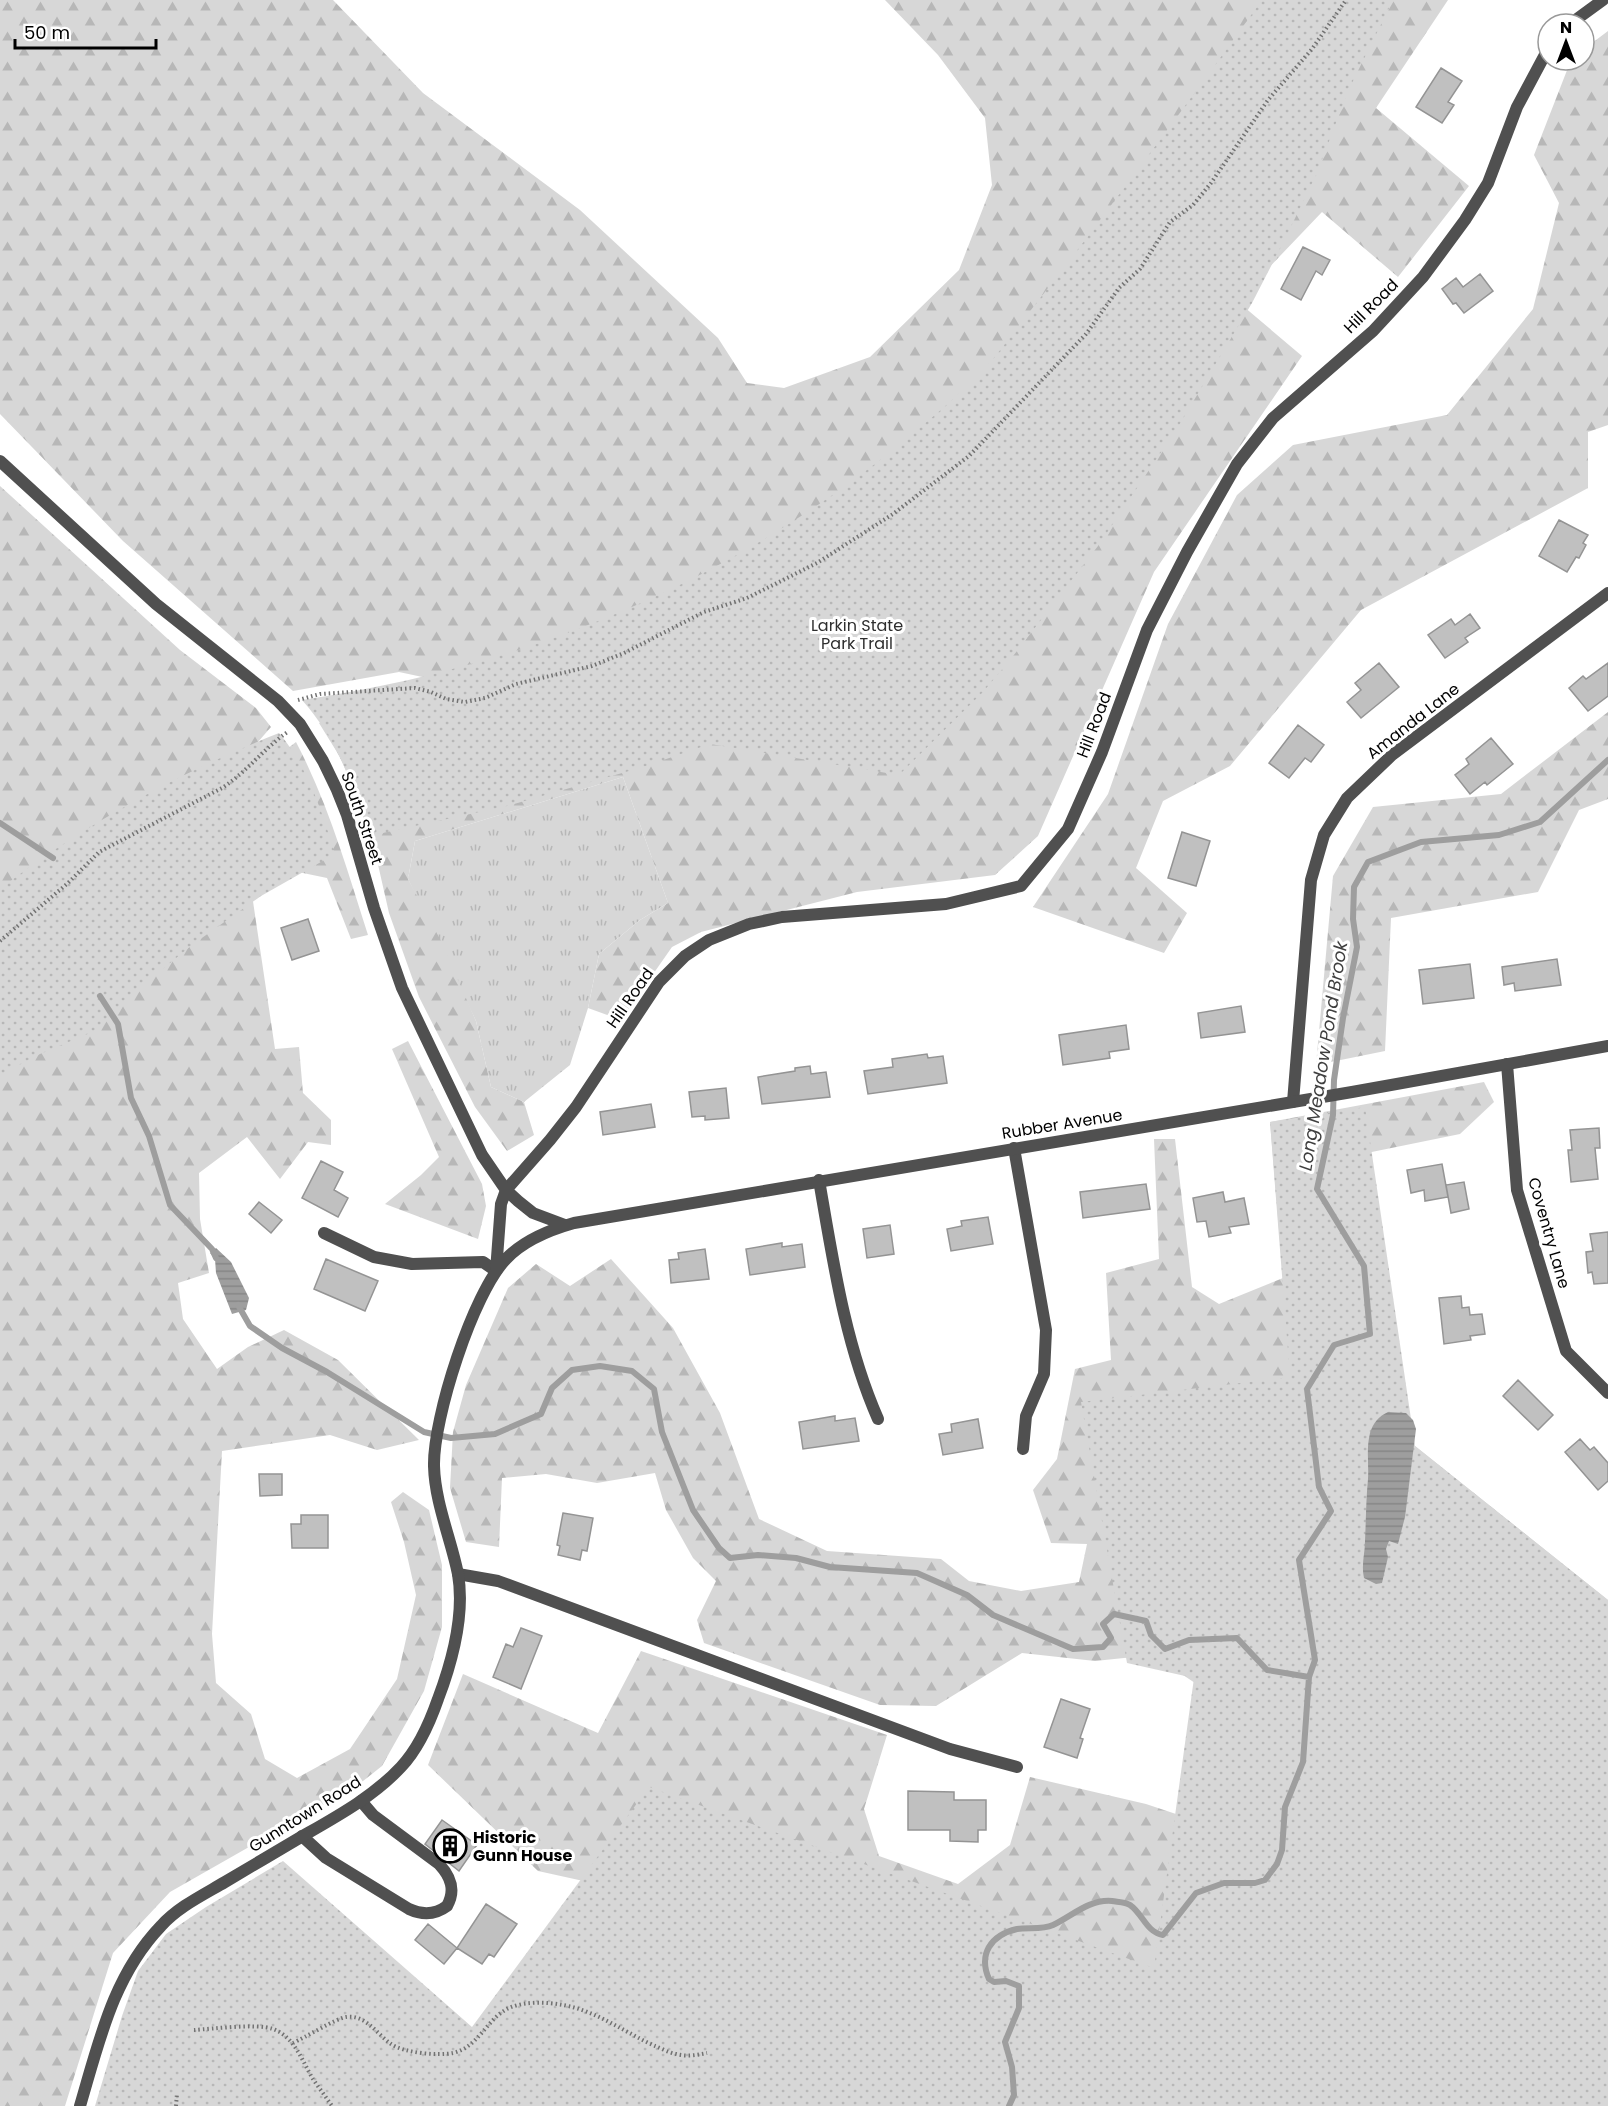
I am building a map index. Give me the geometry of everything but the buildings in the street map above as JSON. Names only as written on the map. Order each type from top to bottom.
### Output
[{"type":"street","points":[[1586,12],[1603,0]]},
{"type":"street","name":"Hill Road","points":[[506,1190],[576,1107],[659,982],[685,956],[709,940],[749,924],[782,917],[946,903],[1021,886],[1068,828],[1102,752],[1147,630],[1187,552],[1237,464],[1273,418],[1372,331],[1423,277],[1465,220],[1488,183],[1517,106],[1536,71]]},
{"type":"street","name":"South Street","points":[[0,461],[156,604],[284,706],[300,724],[323,761],[337,790],[402,988],[482,1155],[506,1190],[533,1213],[565,1225]]},
{"type":"street","name":"Amanda Lane","points":[[1293,1102],[1311,880],[1324,835],[1347,798],[1392,755],[1608,593]]},
{"type":"street","name":"Rubber Avenue","points":[[525,1244],[565,1225],[819,1180],[1320,1098],[1608,1046]]},
{"type":"street","name":"Coventry Lane","points":[[1507,1064],[1517,1190],[1566,1351],[1608,1393]]},
{"type":"street","points":[[1014,1148],[1046,1330],[1044,1374],[1026,1416],[1023,1449]]},
{"type":"street","points":[[819,1180],[851,1344],[865,1389],[878,1419]]},
{"type":"street","points":[[496,1271],[501,1204],[506,1190]]},
{"type":"street","points":[[324,1233],[374,1257],[412,1264],[483,1262],[496,1271]]},
{"type":"street","name":"Gunntown Road","points":[[81,2106],[102,2032],[122,1980],[151,1936],[191,1902],[361,1801],[403,1765],[416,1746],[432,1714],[447,1672],[457,1629],[460,1602],[458,1574],[437,1487],[434,1463],[440,1425],[467,1332],[488,1283],[514,1251],[525,1244]]},
{"type":"street","points":[[458,1574],[498,1581],[950,1749],[1017,1767]]},
{"type":"street","points":[[302,1836],[326,1858],[409,1909],[432,1913],[447,1906],[452,1891],[448,1874],[439,1864],[373,1815],[361,1801]]},
{"type":"path","points":[[284,706],[310,695],[415,688],[446,699],[465,702],[485,698],[516,684],[592,666],[704,612],[747,598],[817,562],[893,514],[969,456],[1086,334],[1119,288],[1140,269],[1170,222],[1192,205],[1211,183],[1268,100],[1312,49],[1346,0]]},
{"type":"path","points":[[0,941],[68,883],[99,852],[222,788],[234,780],[277,739],[300,724]]},
{"type":"path","points":[[293,2043],[343,2017],[354,2016],[363,2020],[392,2045],[428,2053],[453,2053],[470,2046],[509,2008],[536,2002],[564,2005],[602,2018],[675,2054],[693,2056],[707,2053]]},
{"type":"path","points":[[194,2030],[272,2028],[293,2043],[332,2106]]},
{"type":"path","points":[[176,2106],[177,2093]]},
{"type":"green space","points":[[0,0],[333,0],[423,93],[580,210],[718,338],[747,383],[784,388],[870,357],[959,270],[992,185],[985,118],[938,55],[885,0],[1323,0],[869,514],[460,685],[399,672],[293,691],[123,541],[0,414]]},
{"type":"green space","name":"Larkin State Park Trail","points":[[1262,0],[1393,0],[1349,89],[1316,175],[1285,239],[1252,303],[1178,427],[1098,546],[1010,660],[983,692],[899,775],[710,744],[643,767],[507,806],[369,836],[343,764],[325,730],[302,700],[382,686],[461,667],[537,644],[612,616],[685,582],[755,544],[823,501],[889,453],[963,390],[991,362],[1085,240]]},
{"type":"green space","points":[[1363,0],[1448,0],[1376,108],[1469,186],[1398,277],[1322,212],[1237,301],[1302,356],[1154,572],[1038,836],[995,875],[857,892],[701,932],[672,947],[621,1020],[588,1008],[599,954],[640,920],[668,903],[623,777],[415,841],[408,879],[441,941],[476,1021],[491,1087],[524,1102],[534,1135],[507,1151],[475,1107],[419,997],[389,913],[369,825],[340,757],[319,723],[793,586]]},
{"type":"green space","points":[[1608,31],[1608,425],[1588,432],[1588,488],[1361,610],[1230,766],[1163,801],[1136,868],[1187,913],[1164,953],[1033,907],[1108,794],[1168,624],[1237,495],[1293,445],[1447,415],[1533,309],[1559,203],[1534,155],[1566,72],[1596,72],[1596,40]]},
{"type":"green space","points":[[0,486],[180,650],[256,708],[271,727],[231,773],[0,928]]},
{"type":"green space","points":[[1608,712],[1608,799],[1579,810],[1538,892],[1391,918],[1385,1051],[1316,1065],[1333,876],[1373,807],[1501,794]]},
{"type":"green space","points":[[279,733],[306,775],[335,854],[261,896],[192,945],[159,972],[97,1030],[40,1054],[0,1075],[0,889],[66,842],[134,801],[205,765]]},
{"type":"green space","points":[[296,742],[327,812],[368,935],[351,939],[327,878],[279,868],[251,888],[275,1049],[299,1047],[303,1093],[331,1120],[331,1145],[308,1142],[280,1179],[247,1137],[199,1173],[200,1219],[209,1273],[178,1283],[183,1319],[217,1369],[248,1347],[284,1330],[338,1360],[419,1440],[377,1450],[330,1435],[222,1451],[212,1634],[216,1683],[251,1714],[265,1759],[297,1778],[350,1749],[397,1679],[416,1595],[404,1542],[391,1502],[403,1492],[429,1510],[442,1565],[442,1627],[424,1691],[382,1766],[358,1785],[170,1892],[113,1953],[65,2106],[0,2106],[0,958]]},
{"type":"green space","points":[[623,777],[668,903],[640,920],[599,954],[588,1008],[570,1065],[524,1102],[491,1087],[476,1021],[408,879],[415,841]]},
{"type":"green space","points":[[408,1041],[482,1184],[486,1206],[478,1239],[385,1204],[439,1157],[392,1049]]},
{"type":"green space","points":[[1484,1082],[1494,1102],[1460,1134],[1357,1155],[1381,1394],[1415,1446],[1608,1600],[1606,2106],[538,1871],[428,1765],[463,1674],[598,1733],[641,1651],[887,1735],[864,1809],[879,1856],[958,1884],[1010,1845],[1030,1777],[1146,1804],[1251,1839],[1219,1699],[1153,1655],[1095,1661],[1022,1653],[936,1706],[880,1705],[704,1643],[697,1620],[716,1581],[693,1558],[666,1510],[655,1473],[597,1483],[546,1474],[502,1478],[499,1547],[466,1542],[450,1488],[453,1432],[466,1385],[508,1288],[536,1264],[570,1286],[611,1259],[673,1328],[720,1413],[759,1519],[827,1551],[941,1559],[969,1581],[1021,1591],[1079,1582],[1087,1544],[1051,1543],[1033,1490],[1057,1459],[1075,1369],[1111,1360],[1106,1273],[1159,1259],[1154,1139],[1175,1139],[1192,1287],[1219,1304],[1283,1278],[1270,1122]]},
{"type":"green space","points":[[1365,1107],[1415,1446],[1608,1600],[1608,2106],[95,2106],[138,1971],[166,1934],[283,1861],[472,2027],[649,1787],[1154,1968],[1194,1678],[1127,1663],[1081,1402],[1290,1377],[1270,1122]]},
{"type":"shaded area","points":[[216,1248],[231,1262],[249,1298],[246,1310],[232,1314],[216,1273],[215,1259],[210,1253]]},
{"type":"shaded area","points":[[1388,1412],[1406,1413],[1413,1420],[1416,1429],[1405,1517],[1398,1544],[1389,1541],[1382,1583],[1376,1584],[1364,1578],[1363,1569],[1368,1445],[1373,1426]]},
{"type":"waterway","name":"Long Meadow Pond Brook","points":[[1009,2106],[1014,2095],[1012,2067],[1005,2042],[1019,2008],[1019,1986],[1006,1981],[994,1982],[989,1979],[985,1961],[989,1947],[994,1941],[1017,1929],[1053,1925],[1088,1905],[1104,1901],[1128,1904],[1152,1930],[1163,1935],[1196,1893],[1224,1883],[1255,1883],[1265,1880],[1277,1864],[1282,1850],[1285,1807],[1303,1762],[1309,1677],[1315,1660],[1299,1560],[1331,1511],[1319,1487],[1307,1389],[1334,1345],[1370,1334],[1364,1266],[1317,1189],[1333,1115],[1334,1080],[1357,947],[1353,919],[1354,887],[1368,862],[1421,842],[1499,835],[1540,822],[1608,760]]},
{"type":"waterway","points":[[0,823],[53,858]]},
{"type":"waterway","points":[[100,996],[118,1024],[131,1098],[149,1136],[170,1205],[212,1249],[216,1258]]},
{"type":"waterway","points":[[238,1305],[250,1326],[282,1348],[327,1372],[424,1432],[451,1438],[495,1434],[541,1414],[552,1388],[572,1370],[600,1366],[632,1371],[654,1389],[662,1432],[693,1510],[719,1548],[730,1558],[758,1555],[796,1558],[830,1567],[917,1573],[967,1595],[993,1615],[1073,1649],[1103,1647],[1111,1638],[1103,1624],[1114,1614],[1146,1621],[1151,1635],[1165,1649],[1189,1640],[1237,1638],[1267,1670],[1309,1677]]},
{"type":"place","name":"Historic Gunn House","points":[[450,1846]]}]
